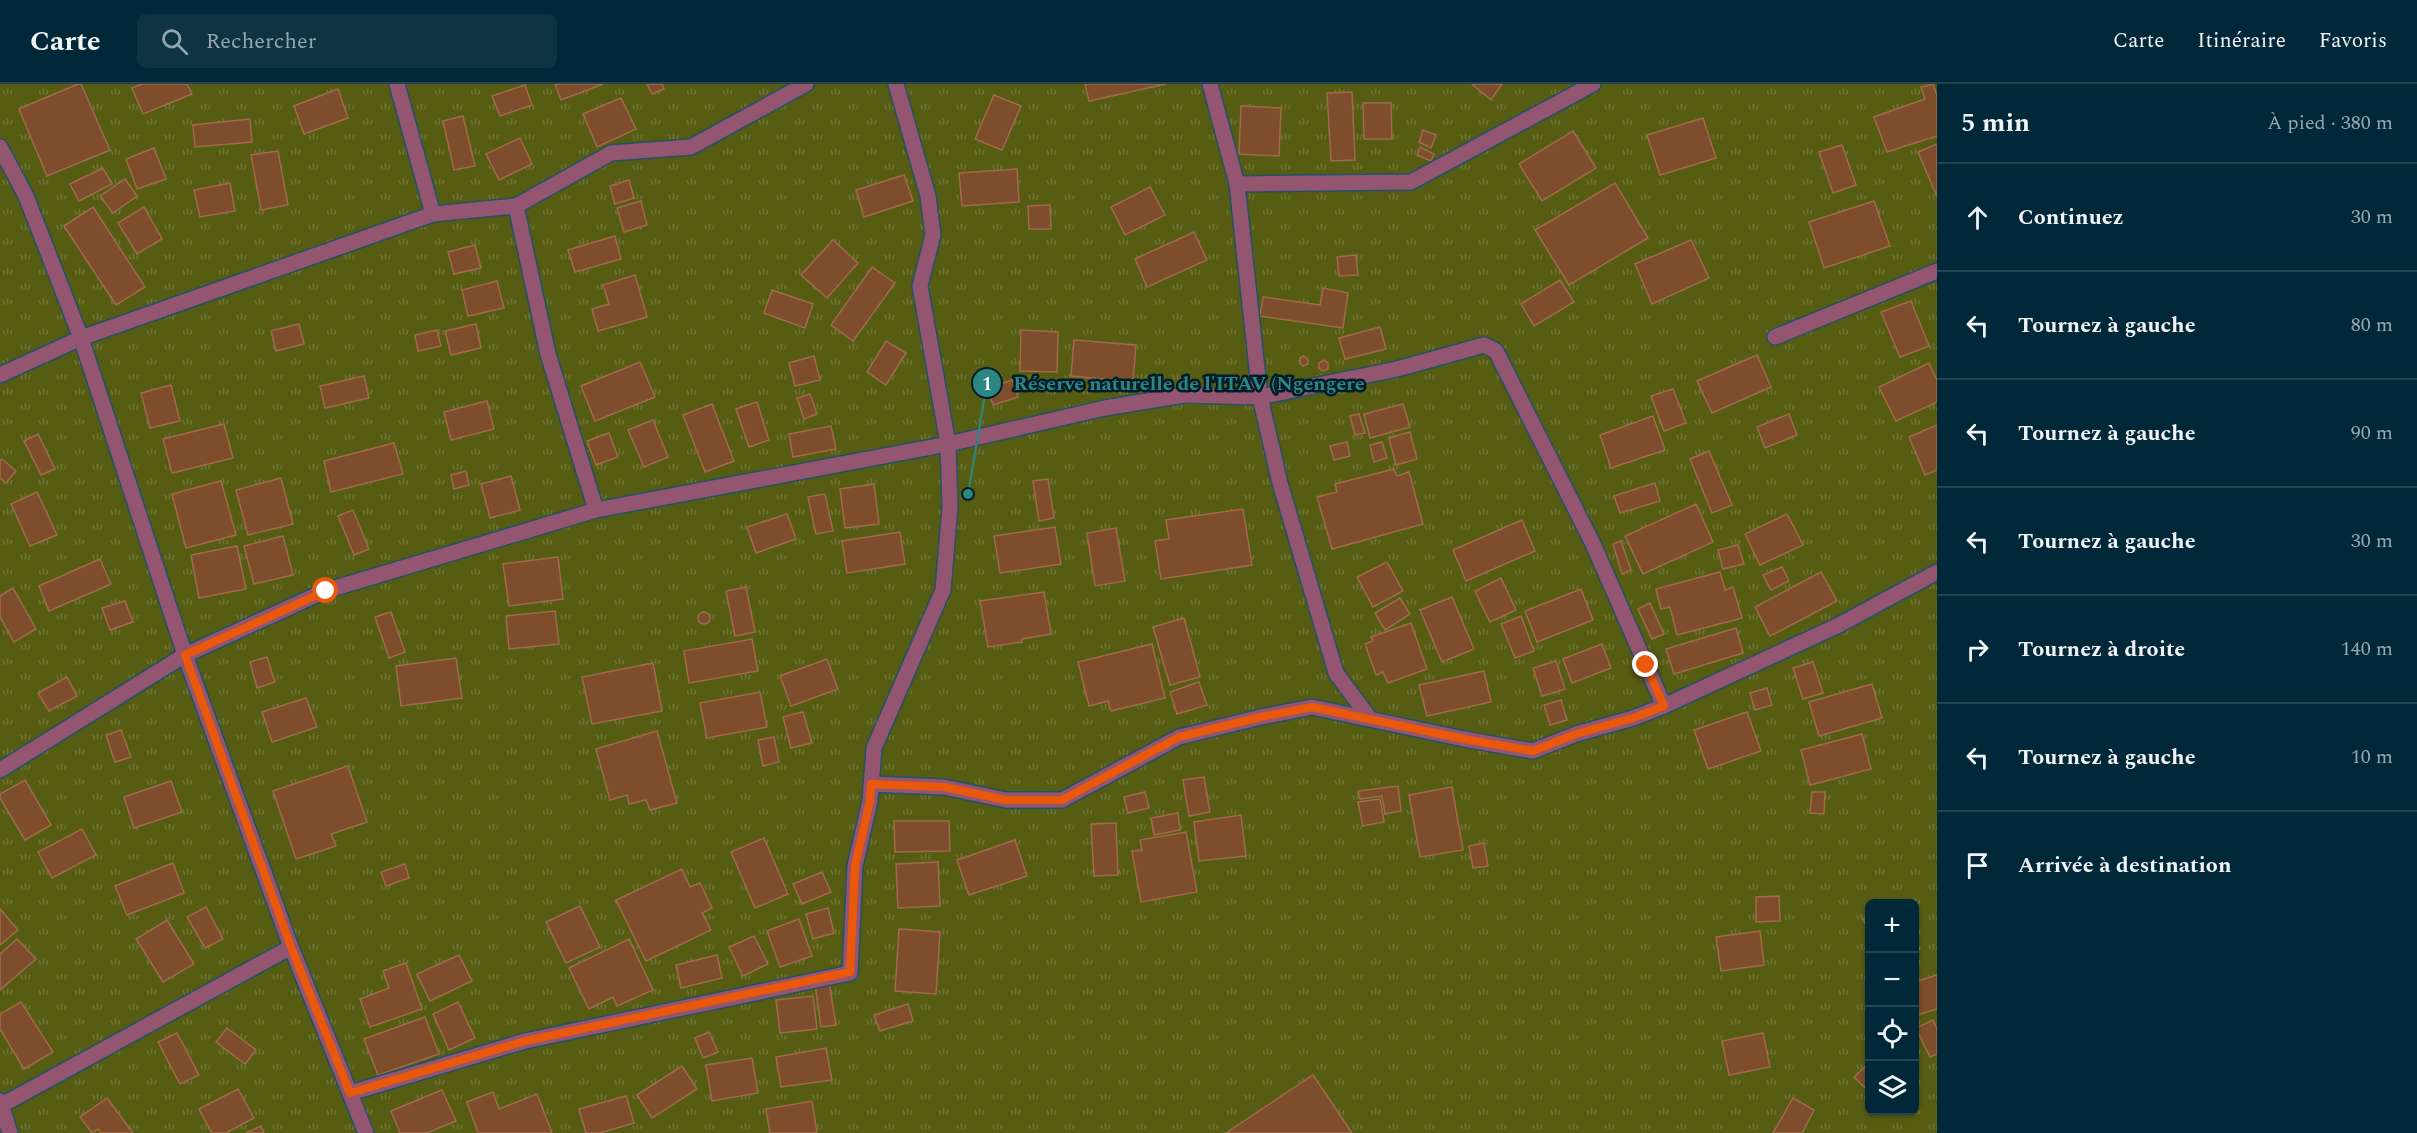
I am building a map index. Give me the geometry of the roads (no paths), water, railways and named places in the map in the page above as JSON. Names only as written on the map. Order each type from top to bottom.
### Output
[{"type":"street","points":[[397,84],[433,214]]},
{"type":"street","points":[[0,375],[81,338],[433,214],[516,206],[611,153],[691,147],[806,84]]},
{"type":"street","points":[[350,1093],[525,1041],[850,972],[855,866],[870,801],[874,748],[943,590],[950,507],[948,444],[920,286],[933,235],[928,196],[896,84]]},
{"type":"street","points":[[1209,84],[1237,184],[1260,397],[1299,550],[1336,673],[1370,719]]},
{"type":"street","points":[[1237,184],[1411,182],[1593,84]]},
{"type":"street","points":[[0,147],[26,196],[81,338],[185,655],[291,947],[366,1133]]},
{"type":"street","points":[[516,206],[548,354],[596,510]]},
{"type":"street","points":[[1775,337],[1937,271]]},
{"type":"street","points":[[0,770],[185,655],[326,591],[596,510],[948,444],[1105,408],[1184,395],[1260,397],[1397,369],[1484,345],[1496,351],[1593,544],[1664,706]]},
{"type":"street","points":[[871,784],[944,787],[1006,800],[1062,800],[1179,737],[1312,707],[1533,751],[1576,734],[1633,718],[1664,706],[1839,625],[1937,572]]},
{"type":"street","points":[[10,1133],[1,1104],[291,947]]},
{"type":"place","name":"Réserve naturelle de l'ITAV (Ngengere","points":[[968,494]]}]
